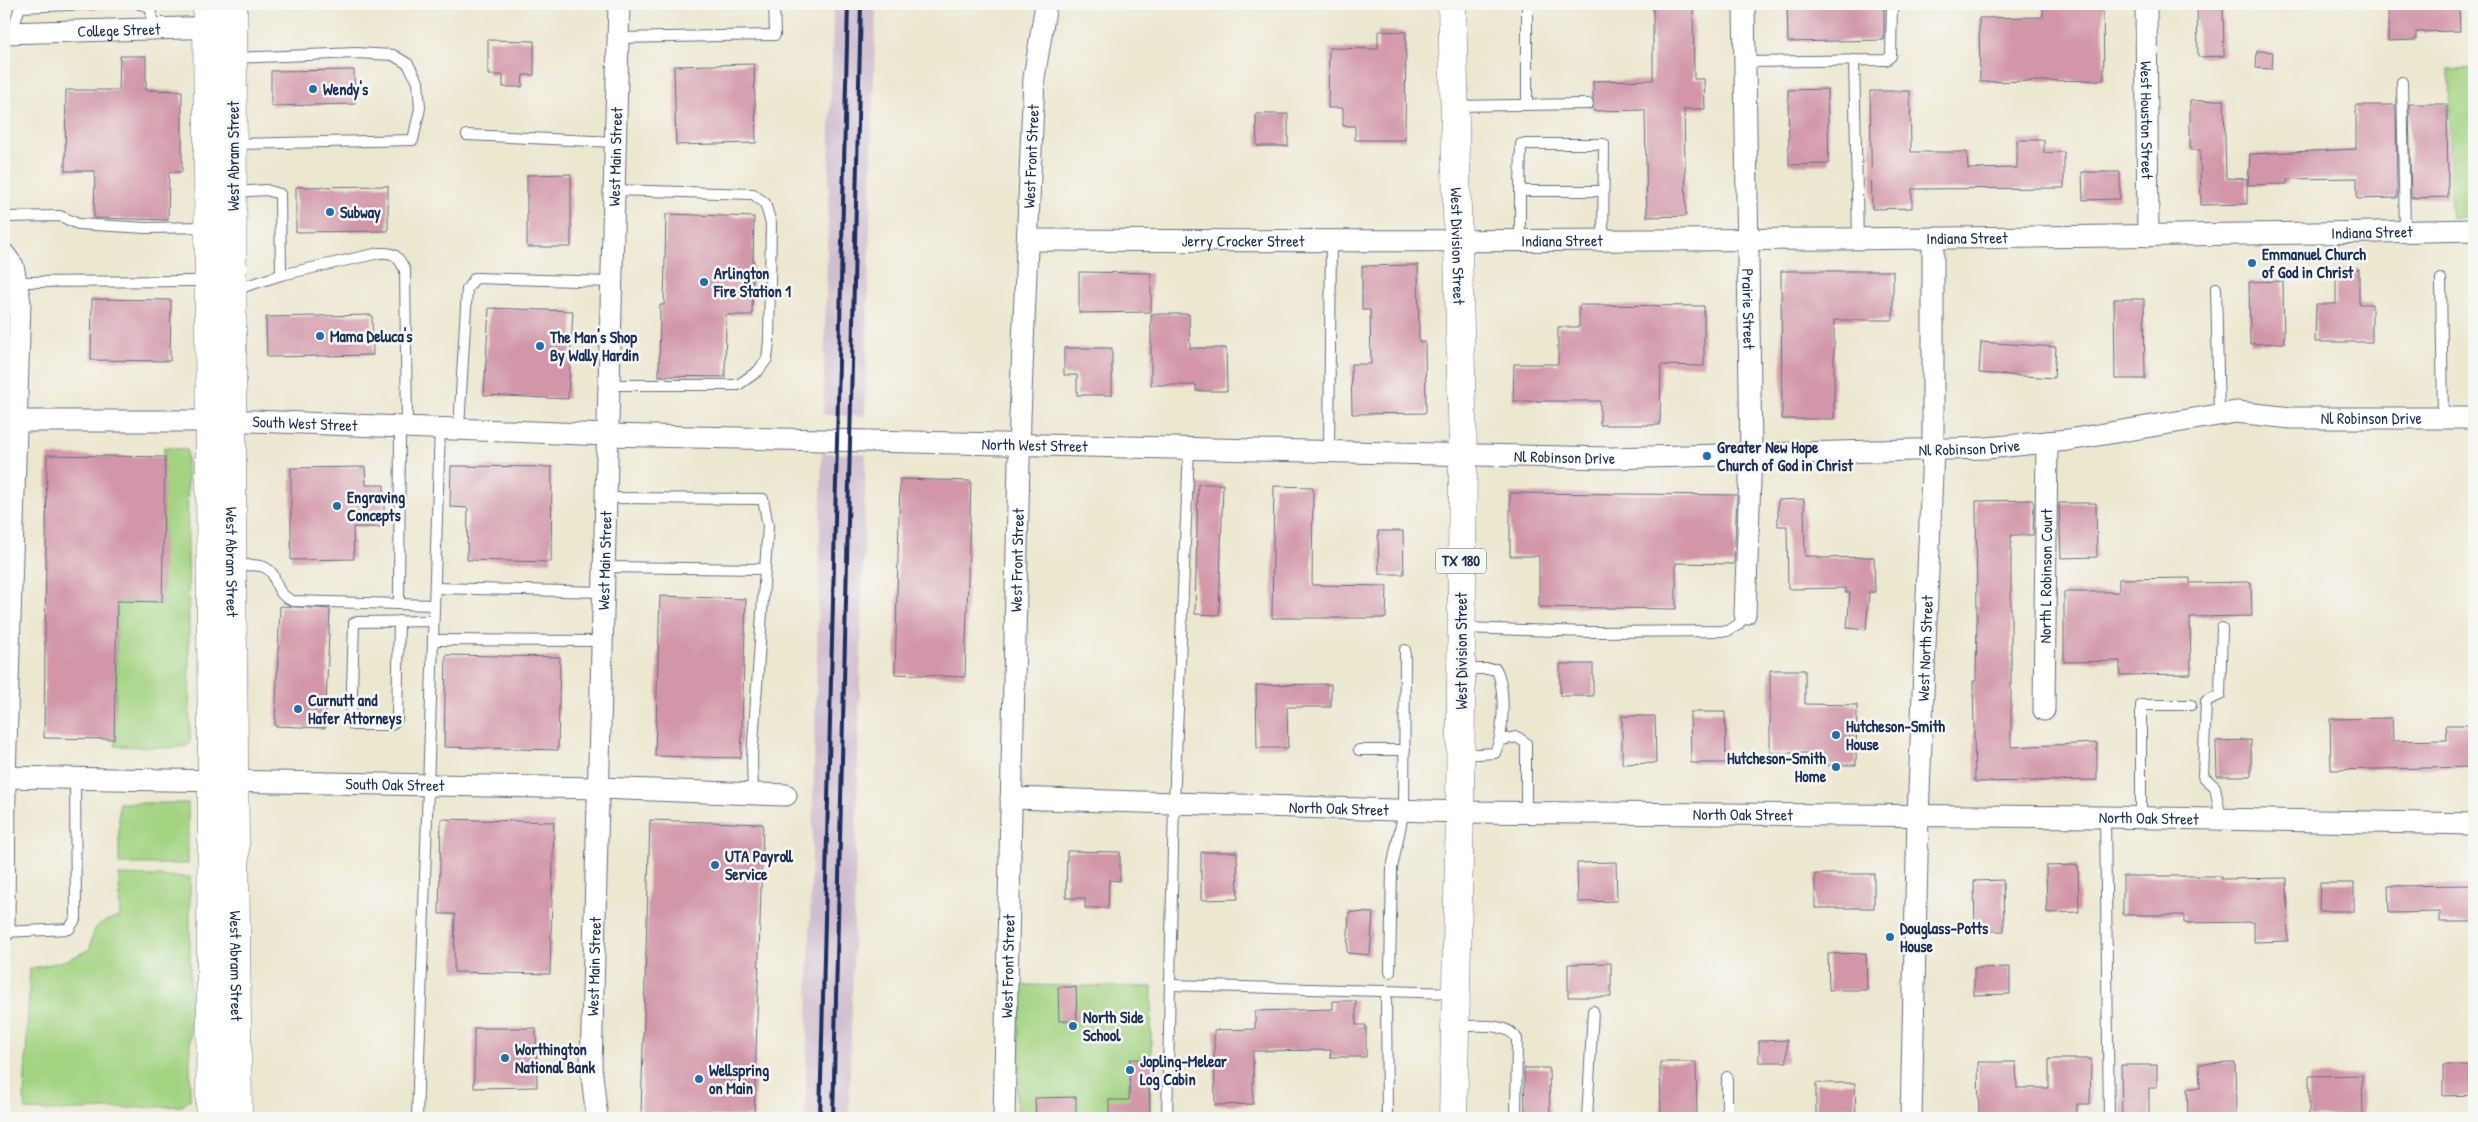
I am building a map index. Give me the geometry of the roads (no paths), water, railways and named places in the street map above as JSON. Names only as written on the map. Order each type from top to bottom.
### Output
[{"type":"main road","name":"West Division Street","points":[[1452,4],[1463,454],[1460,812],[1453,1118]]},
{"type":"main road","name":"West Abram Street","points":[[220,15],[233,58],[234,192],[222,286],[221,421],[223,781],[238,1118]]},
{"type":"main road","name":"West Abram Street","points":[[220,15],[210,227],[222,286]]},
{"type":"main road","name":"West Abram Street","points":[[210,1118],[232,566],[221,421]]},
{"type":"street","name":"West Main Street","points":[[597,1118],[592,1068],[619,4]]},
{"type":"street","name":"West Front Street","points":[[1004,1118],[1020,443],[1034,78],[1046,4]]},
{"type":"street","name":"Prairie Street","points":[[1744,4],[1751,452],[1746,614]]},
{"type":"street","name":"West Houston Street","points":[[2146,4],[2148,236]]},
{"type":"street","name":"College Street","points":[[8,32],[151,13],[220,15]]},
{"type":"street","name":"Indiana Street","points":[[1458,239],[1933,238],[2474,230]]},
{"type":"street","name":"West North Street","points":[[1911,1118],[1918,816],[1933,448],[1933,238]]},
{"type":"street","name":"Jerry Crocker Street","points":[[1028,240],[1331,241],[1458,239]]},
{"type":"street","points":[[4,254],[13,266],[20,302],[10,421],[4,777],[4,932]]},
{"type":"street","name":"Nl Robinson Drive","points":[[1463,454],[1610,458],[1751,452],[1987,448],[2047,442],[2236,412],[2291,418],[2474,418]]},
{"type":"street","name":"South West Street","points":[[10,421],[221,421],[404,426],[607,435]]},
{"type":"street","name":"North West Street","points":[[607,435],[1463,454]]},
{"type":"street","name":"North L Robinson Court","points":[[2044,710],[2047,442]]},
{"type":"street","name":"South Oak Street","points":[[4,777],[598,788],[786,795]]},
{"type":"street","name":"North Oak Street","points":[[1011,798],[1460,812],[2105,817],[2474,824]]},
{"type":"lane","points":[[8,32],[20,7],[95,4]]},
{"type":"lane","points":[[139,4],[151,13]]},
{"type":"lane","points":[[618,38],[775,35],[774,4]]},
{"type":"lane","points":[[1527,4],[1527,105]]},
{"type":"lane","points":[[1744,62],[1886,60],[1891,56],[1892,4]]},
{"type":"lane","points":[[233,58],[356,53],[393,55],[408,64],[418,82],[420,108],[413,140],[233,144]]},
{"type":"lane","points":[[1854,60],[1858,238]]},
{"type":"lane","points":[[2402,82],[2405,231]]},
{"type":"lane","points":[[1455,106],[1588,104]]},
{"type":"lane","points":[[467,135],[615,142]]},
{"type":"lane","points":[[1520,239],[1521,144],[1604,144],[1603,239]]},
{"type":"lane","points":[[234,192],[266,190],[280,194],[281,275]]},
{"type":"lane","points":[[608,385],[738,385],[758,371],[767,358],[770,322],[771,223],[766,203],[753,194],[613,190]]},
{"type":"lane","points":[[1520,191],[1603,191]]},
{"type":"lane","points":[[4,217],[60,216],[78,224],[146,228],[210,227]]},
{"type":"lane","points":[[1329,450],[1331,241]]},
{"type":"lane","points":[[16,282],[222,286],[379,253],[391,252],[398,256],[405,270],[404,426],[399,604]]},
{"type":"lane","points":[[417,1118],[434,588],[449,428],[467,289],[475,278],[611,282]]},
{"type":"lane","points":[[2441,279],[2444,418]]},
{"type":"lane","points":[[2216,288],[2219,415]]},
{"type":"lane","points":[[1168,1118],[1174,803],[1189,449]]},
{"type":"lane","points":[[606,498],[762,499],[768,526],[752,758],[753,794]]},
{"type":"lane","points":[[232,566],[265,567],[272,572],[280,593],[293,601],[434,605]]},
{"type":"lane","points":[[604,566],[765,569]]},
{"type":"lane","points":[[434,588],[603,592]]},
{"type":"lane","points":[[1461,628],[1591,632],[1727,631],[1738,625],[1746,614]]},
{"type":"lane","points":[[399,621],[397,720],[391,725],[353,725],[351,722],[353,625],[357,622],[399,621],[433,621]]},
{"type":"lane","points":[[2221,819],[2215,788],[2204,776],[2206,701],[2220,695],[2222,628]]},
{"type":"lane","points":[[433,640],[602,642]]},
{"type":"lane","points":[[1390,972],[1392,868],[1404,810],[1405,650]]},
{"type":"lane","points":[[1460,755],[1495,753],[1501,740],[1501,680],[1496,669],[1461,669]]},
{"type":"lane","points":[[2141,818],[2141,705],[2191,705]]},
{"type":"lane","points":[[1501,740],[1517,737],[1526,743],[1526,812]]},
{"type":"lane","points":[[1359,750],[1404,750]]},
{"type":"lane","points":[[4,932],[69,929],[76,918],[75,778]]},
{"type":"lane","points":[[2105,817],[2109,1118]]},
{"type":"lane","points":[[1170,985],[1455,993]]},
{"type":"lane","points":[[1386,991],[1387,1118]]},
{"type":"lane","points":[[1587,1118],[1592,1011]]},
{"type":"lane","points":[[1455,1026],[1502,1028],[1515,1035],[1517,1039],[1516,1118]]},
{"type":"lane","points":[[1727,1077],[1727,1118]]},
{"type":"railway","points":[[820,1118],[848,4]]},
{"type":"railway","points":[[833,1118],[861,4]]},
{"type":"place","name":"Wendy's","points":[[313,89]]},
{"type":"place","name":"Subway","points":[[330,212]]},
{"type":"place","name":"Emmanuel Church of God in Christ","points":[[2252,263]]},
{"type":"place","name":"Arlington Fire Station 1","points":[[704,282]]},
{"type":"place","name":"Mama Deluca's","points":[[320,336]]},
{"type":"place","name":"The Man's Shop By Wally Hardin","points":[[540,346]]},
{"type":"place","name":"Greater New Hope Church of God in Christ","points":[[1707,456]]},
{"type":"place","name":"Engraving Concepts","points":[[337,506]]},
{"type":"place","name":"Curnutt and Hafer Attorneys","points":[[298,709]]},
{"type":"place","name":"Hutcheson-Smith House","points":[[1836,735]]},
{"type":"place","name":"Hutcheson-Smith Home","points":[[1836,767]]},
{"type":"place","name":"UTA Payroll Service","points":[[715,865]]},
{"type":"place","name":"Douglass-Potts House","points":[[1890,937]]},
{"type":"place","name":"North Side School","points":[[1073,1026]]},
{"type":"place","name":"Worthington National Bank","points":[[505,1058]]},
{"type":"place","name":"Jopling-Melear Log Cabin","points":[[1130,1070]]},
{"type":"place","name":"Wellspring on Main","points":[[699,1079]]}]
